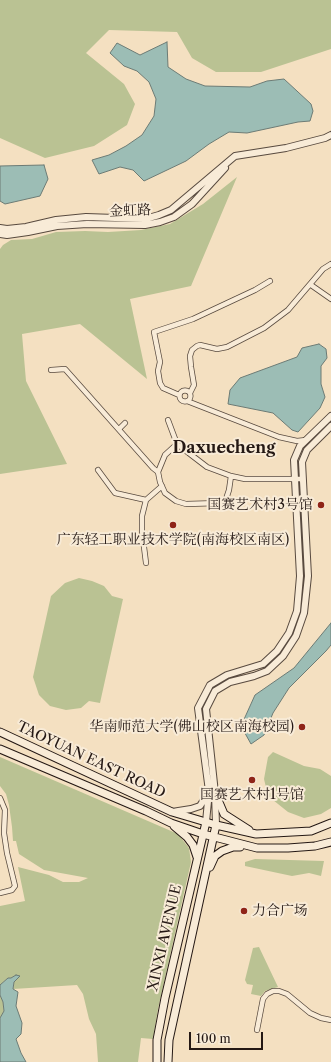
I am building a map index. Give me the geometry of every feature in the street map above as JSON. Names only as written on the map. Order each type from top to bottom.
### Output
[{"type":"main road","name":"TAOYUAN EAST ROAD","points":[[0,732],[172,812],[216,826],[256,834],[311,831],[331,823]]},
{"type":"main road","name":"TAOYUAN EAST ROAD","points":[[0,749],[138,808],[171,824]]},
{"type":"main road","points":[[212,792],[224,814],[256,834]]},
{"type":"main road","name":"XINXI AVENUE","points":[[157,1062],[157,1040],[165,998],[206,822]]},
{"type":"main road","points":[[171,824],[257,848]]},
{"type":"main road","points":[[171,824],[187,837],[193,845],[197,858]]},
{"type":"main road","name":"XINXI AVENUE","points":[[168,1062],[169,1040],[216,826]]},
{"type":"main road","points":[[204,882],[215,856],[233,846],[288,848],[315,846],[331,842]]},
{"type":"street","points":[[235,156],[286,148],[325,138],[331,135]]},
{"type":"street","name":"金虹路","points":[[0,228],[7,229],[56,220],[86,217],[145,219],[159,215],[171,210],[235,156]]},
{"type":"street","name":"金虹路","points":[[0,234],[7,235],[57,226],[87,224],[145,225],[160,222],[174,216],[192,204],[235,156]]},
{"type":"street","points":[[188,401],[191,397],[190,393],[194,385],[190,356],[192,350],[200,345],[217,349],[227,347],[264,328],[288,310],[323,270],[331,264]]},
{"type":"street","points":[[179,394],[163,388],[160,383],[158,371],[160,362],[154,332],[193,319],[255,290],[270,281]]},
{"type":"street","points":[[311,284],[331,299]]},
{"type":"street","points":[[52,370],[65,369],[158,472],[165,493],[176,501],[186,504],[225,502],[231,476]]},
{"type":"street","points":[[179,394],[183,391],[190,393]]},
{"type":"street","points":[[179,394],[180,400],[184,402],[188,401],[278,437],[297,441],[306,440]]},
{"type":"street","points":[[206,822],[212,792],[198,708],[210,685],[227,675],[263,664],[277,651],[289,633],[297,611],[300,576],[294,460],[300,446],[331,416]]},
{"type":"street","points":[[168,420],[177,444],[207,467],[231,476],[245,479],[302,479]]},
{"type":"street","points":[[119,429],[125,423]]},
{"type":"street","points":[[216,826],[206,709],[216,691],[230,682],[267,671],[283,656],[296,636],[304,613],[308,576],[302,462],[307,450],[331,426]]},
{"type":"street","points":[[158,472],[165,455],[177,444]]},
{"type":"street","points":[[98,470],[115,493],[146,500]]},
{"type":"street","points":[[146,563],[142,531],[142,516],[146,500],[162,486]]},
{"type":"street","points":[[172,812],[200,806],[212,792]]},
{"type":"street","points":[[0,798],[2,799],[5,810],[4,833],[15,886],[12,890],[0,893]]},
{"type":"street","points":[[257,1030],[263,999],[267,994],[279,990],[287,994],[310,1012],[321,1018],[331,1020]]},
{"type":"green space","points":[[0,0],[331,0],[331,49],[261,72],[216,72],[192,58],[177,32],[109,30],[86,53],[124,84],[135,104],[127,125],[94,146],[45,158],[0,138]]},
{"type":"green space","points":[[237,177],[191,286],[130,299],[147,379],[80,324],[22,334],[26,381],[67,464],[0,474],[0,249],[3,245],[11,240],[32,239],[56,232],[108,232],[141,230],[170,224],[203,204]]},
{"type":"green space","points":[[79,578],[104,586],[112,596],[123,599],[100,703],[89,701],[81,708],[66,710],[50,706],[39,695],[33,677],[51,596],[65,583]]},
{"type":"green space","points":[[273,752],[304,766],[320,769],[331,776],[331,808],[321,814],[304,818],[288,812],[268,796],[264,779],[268,757]]},
{"type":"green space","points":[[0,757],[178,834],[189,848],[191,862],[158,1009],[153,1039],[141,1038],[138,1062],[98,1062],[96,1034],[89,1019],[83,994],[77,985],[13,989],[14,982],[11,978],[8,978],[0,985],[0,906],[25,901],[18,867],[49,875],[63,882],[79,882],[88,878],[44,870],[19,854],[16,841],[13,841],[9,805],[6,794],[0,786]]},
{"type":"green space","points":[[255,859],[324,861],[321,876],[309,873],[292,876],[245,866],[245,862]]},
{"type":"green space","points":[[259,947],[278,987],[265,991],[261,996],[251,994],[253,985],[247,984],[245,980],[253,948]]},
{"type":"green space","points":[[0,995],[3,1002],[4,1011],[0,1018]]},
{"type":"water","points":[[167,42],[168,67],[186,79],[205,86],[250,87],[267,81],[284,79],[311,104],[313,111],[310,121],[298,122],[247,133],[229,132],[209,144],[186,161],[144,181],[133,170],[120,167],[99,174],[92,160],[109,155],[142,135],[154,116],[156,99],[149,82],[137,71],[124,66],[110,53],[117,43],[140,55]]},
{"type":"water","points":[[44,165],[48,179],[40,196],[5,204],[0,201],[0,166]]},
{"type":"water","points":[[319,344],[326,349],[327,358],[321,366],[321,384],[325,397],[320,408],[298,432],[292,430],[273,413],[228,404],[230,390],[240,378],[297,357],[302,348]]},
{"type":"water","points":[[331,623],[331,645],[289,688],[273,713],[264,735],[251,744],[241,726],[255,695],[294,668]]},
{"type":"water","points":[[16,975],[20,976],[14,982],[13,989],[18,992],[16,1006],[22,1023],[21,1034],[16,1039],[26,1062],[0,1062],[0,1018],[4,1011],[3,1002],[0,995],[0,985],[8,978]]},
{"type":"place","name":"国赛艺术村3号馆","points":[[321,505]]},
{"type":"place","name":"广东轻工职业技术学院(南海校区南区)","points":[[173,525]]},
{"type":"place","name":"华南师范大学(佛山校区南海校园)","points":[[302,727]]},
{"type":"place","name":"国赛艺术村1号馆","points":[[252,780]]},
{"type":"place","name":"力合广场","points":[[244,911]]},
{"type":"district","name":"Daxuecheng","points":[[224,448]]}]
